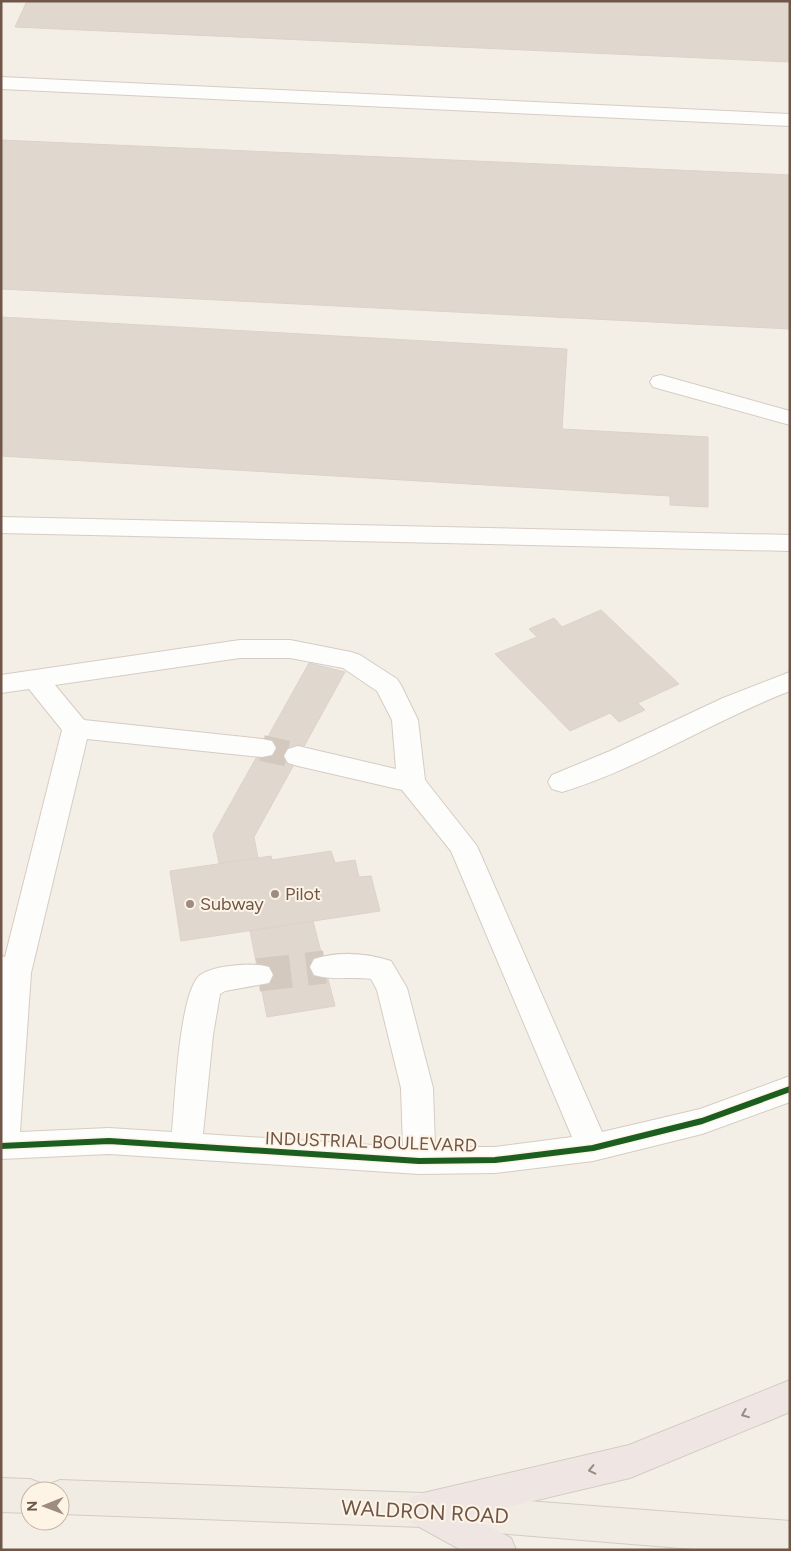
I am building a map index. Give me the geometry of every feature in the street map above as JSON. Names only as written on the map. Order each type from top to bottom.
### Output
[{"type":"highway","points":[[423,1510],[630,1461],[790,1396]]},
{"type":"highway","points":[[423,1510],[498,1550]]},
{"type":"main road","points":[[1,1495],[20,1496]]},
{"type":"main road","name":"WALDRON ROAD","points":[[70,1498],[423,1510],[790,1538]]},
{"type":"street","points":[[1,83],[790,120]]},
{"type":"street","points":[[661,382],[790,418]]},
{"type":"street","points":[[1,525],[790,543]]},
{"type":"street","points":[[1,684],[240,649],[290,649],[351,661],[388,685],[405,720],[411,782],[463,846],[593,1148]]},
{"type":"street","points":[[35,679],[76,728],[262,748]]},
{"type":"street","points":[[562,782],[604,766],[748,696],[790,681]]},
{"type":"street","points":[[2,1146],[9,970],[76,728]]},
{"type":"street","points":[[298,756],[411,782]]},
{"type":"street","points":[[325,967],[355,965],[380,969],[392,988],[417,1088],[419,1161]]},
{"type":"street","points":[[186,1147],[197,1038],[205,991],[214,981],[258,974]]},
{"type":"street","name":"INDUSTRIAL BOULEVARD","points":[[2,1146],[109,1141],[419,1161],[495,1160],[593,1148],[702,1121],[790,1089]]},
{"type":"building","points":[[27,1],[790,1],[790,62],[15,27]]},
{"type":"building","points":[[1,140],[790,175],[790,329],[1,289]]},
{"type":"building","points":[[1,317],[567,349],[562,429],[708,437],[708,507],[670,505],[670,496],[1,456]]},
{"type":"building","points":[[601,610],[679,684],[638,703],[645,710],[619,722],[610,713],[570,731],[495,654],[537,637],[529,629],[554,618],[562,627]]},
{"type":"building","name":"Pilot","points":[[309,663],[345,672],[254,837],[258,858],[219,863],[213,835]]},
{"type":"building","name":"Pilot","points":[[331,851],[335,863],[355,860],[359,877],[371,876],[380,911],[181,941],[170,871],[271,856],[272,860]]},
{"type":"building","name":"Pilot","points":[[313,921],[335,1006],[267,1017],[250,931]]},
{"type":"tunnel","points":[[262,748],[298,756]]},
{"type":"tunnel","points":[[258,975],[325,967]]},
{"type":"cycle path","points":[[1,1146],[109,1141],[419,1161],[495,1160],[593,1148],[702,1121],[790,1089]]},
{"type":"place","name":"Pilot","points":[[275,894]]},
{"type":"place","name":"Subway","points":[[190,904]]}]
